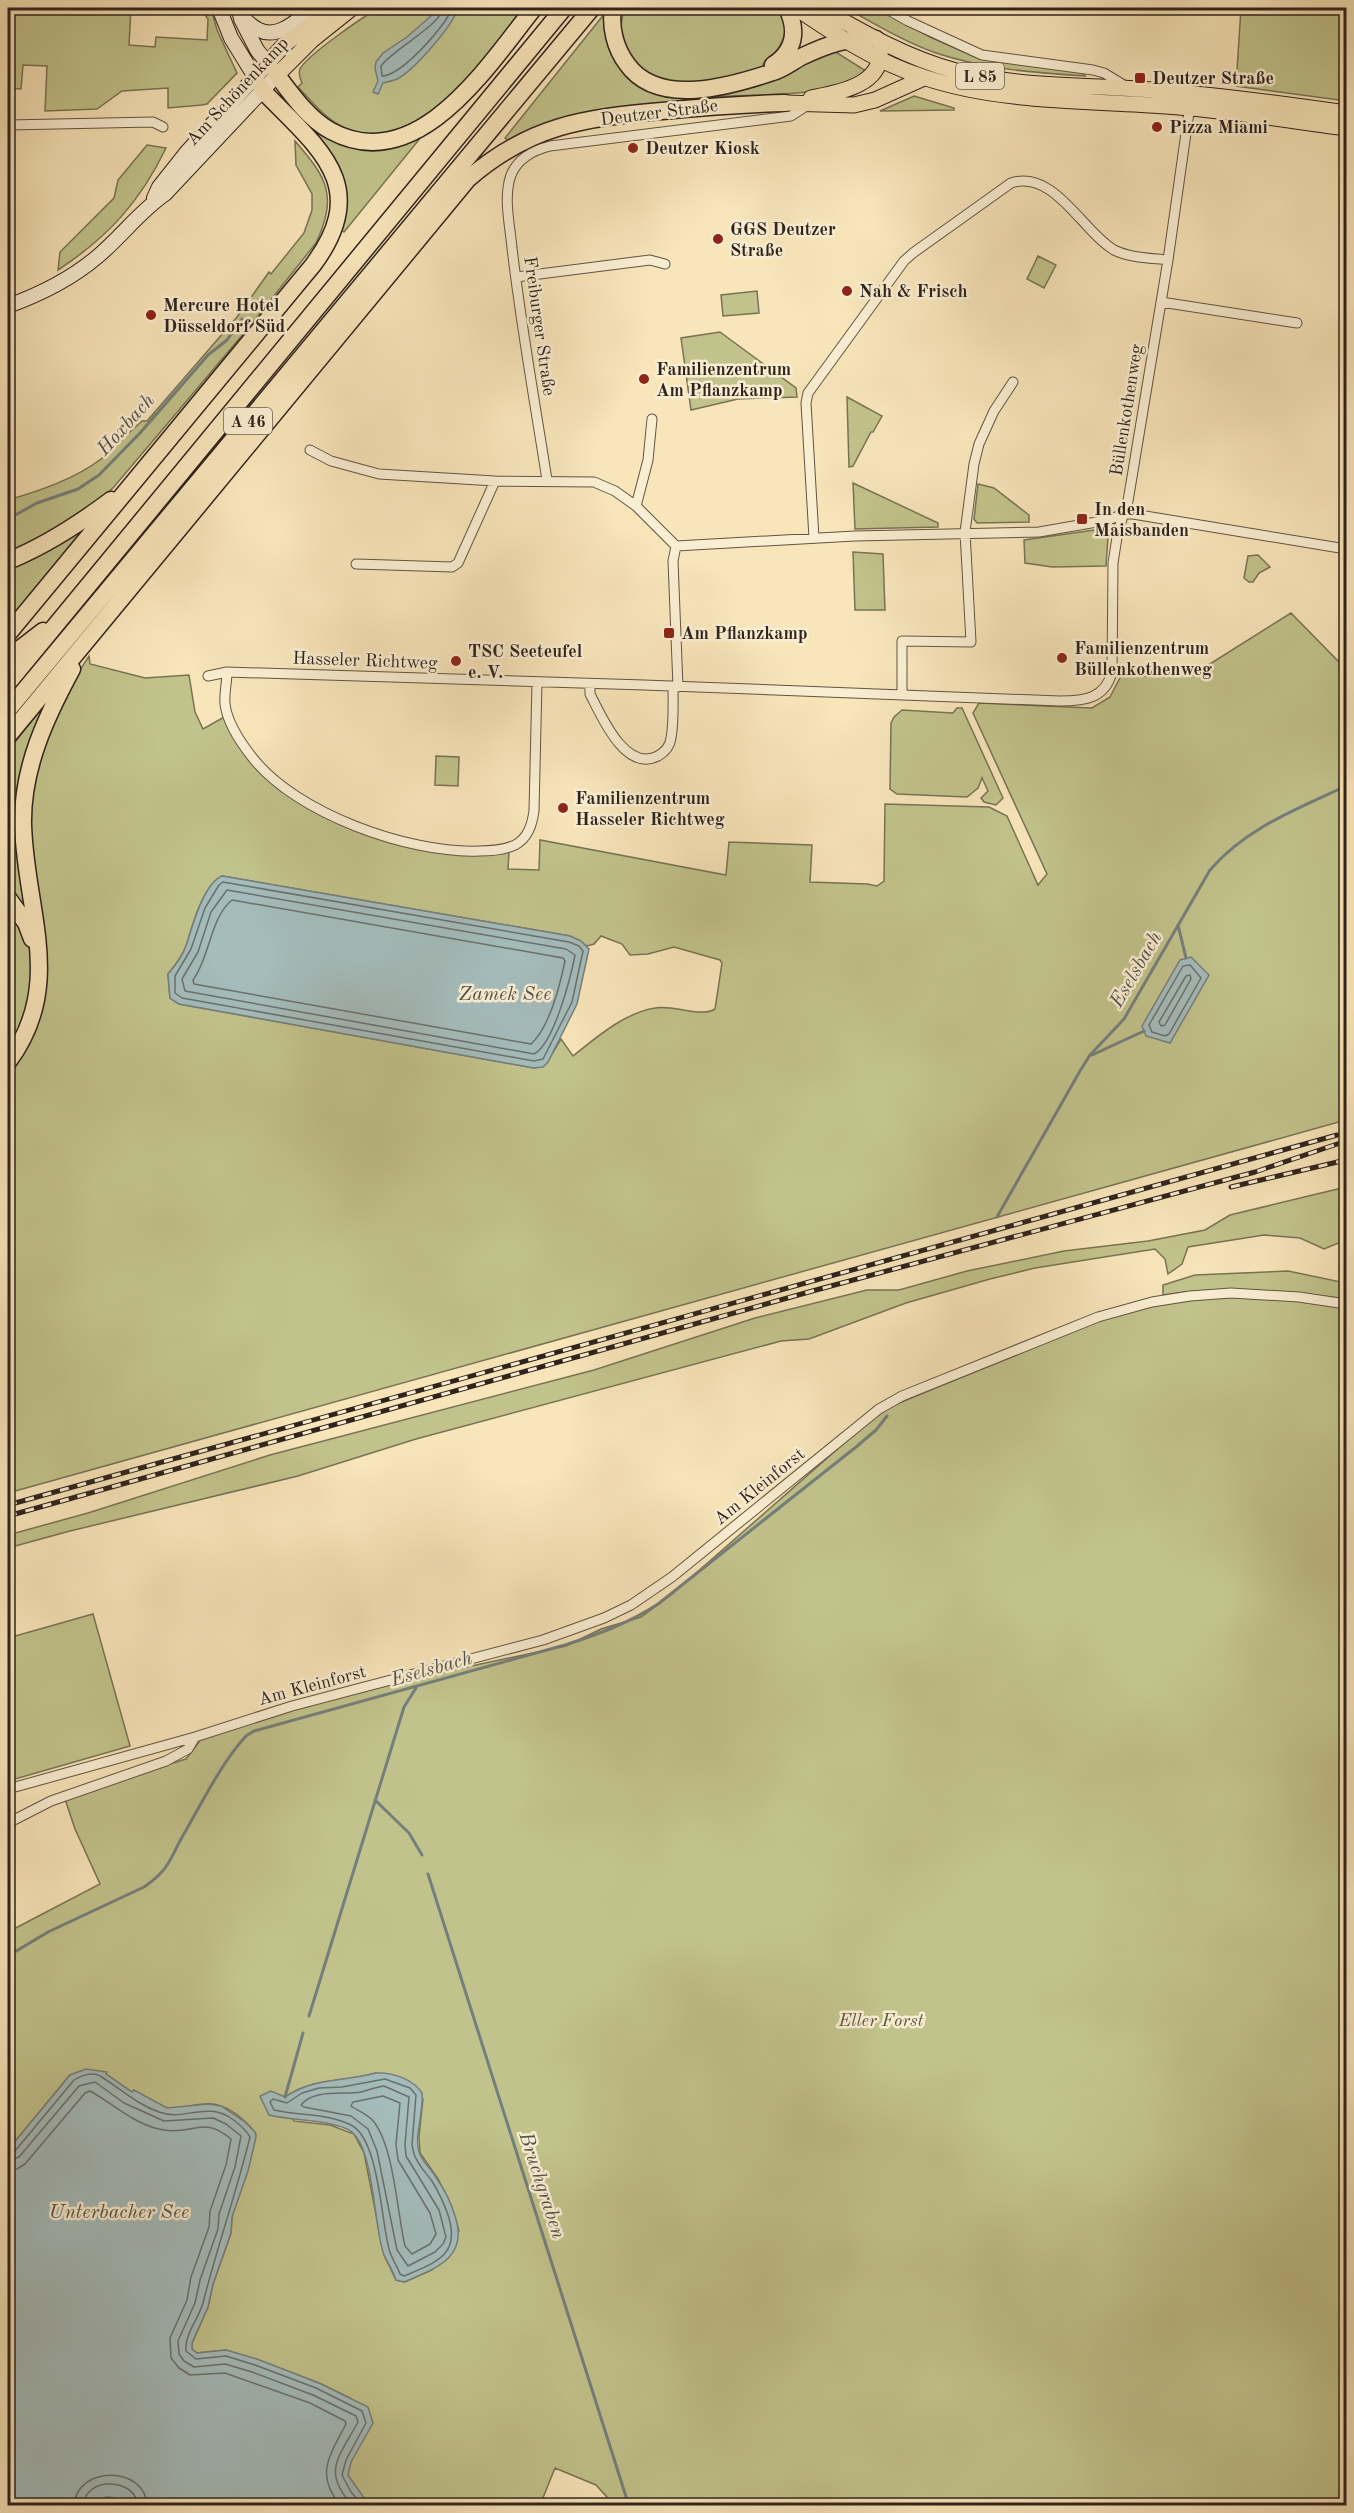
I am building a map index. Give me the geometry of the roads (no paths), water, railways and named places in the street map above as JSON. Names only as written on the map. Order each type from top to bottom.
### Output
[{"type":"highway","points":[[264,76],[331,131],[367,141],[401,137],[419,130],[457,100],[534,8]]},
{"type":"highway","name":"A 46","points":[[8,683],[564,8]]},
{"type":"highway","name":"A 46","points":[[8,710],[592,8]]},
{"type":"highway","points":[[613,8],[613,28],[619,53],[631,70],[645,80],[683,91],[707,89],[775,72],[812,52],[843,40],[876,39]]},
{"type":"highway","points":[[751,78],[780,61],[790,48],[795,31],[787,8]]},
{"type":"highway","points":[[8,634],[313,265],[335,231],[339,198],[333,174],[320,151],[264,76]]},
{"type":"highway","points":[[8,736],[468,179],[499,154],[537,134],[585,120],[720,104],[788,109]]},
{"type":"highway","points":[[468,179],[488,131]]},
{"type":"highway","points":[[8,561],[76,526],[116,496],[145,469]]},
{"type":"highway","points":[[8,658],[60,618]]},
{"type":"highway","points":[[8,1062],[18,1048],[32,1019],[40,982],[23,823],[26,790],[34,752],[45,721],[90,637]]},
{"type":"highway","points":[[8,898],[26,923],[37,951]]},
{"type":"main road","points":[[219,8],[231,38],[246,61],[264,76]]},
{"type":"main road","points":[[238,11],[259,30],[271,33],[287,27],[314,8]]},
{"type":"main road","name":"Am Schönenkamp","points":[[8,306],[49,290],[97,258],[152,203],[165,194],[264,76],[285,45],[332,8]]},
{"type":"main road","name":"Am Schönenkamp","points":[[264,76],[352,8]]},
{"type":"main road","name":"L 85","points":[[796,8],[843,40],[879,60],[924,78],[984,91],[1090,94],[1347,113]]},
{"type":"main road","name":"L 85","points":[[820,8],[876,39],[924,61],[975,75],[1090,94],[1129,88],[1347,128]]},
{"type":"main road","points":[[238,11],[257,50],[264,76]]},
{"type":"main road","points":[[788,109],[845,91],[863,82],[879,60],[880,49],[876,39]]},
{"type":"main road","points":[[813,100],[842,106],[865,103],[924,78]]},
{"type":"street","points":[[885,8],[982,55],[1093,70],[1110,76],[1129,88]]},
{"type":"street","points":[[1090,94],[1093,70]]},
{"type":"street","name":"Büllenkothenweg","points":[[1096,696],[1107,685],[1112,672],[1113,563],[1118,531],[1128,501],[1168,260],[1191,101]]},
{"type":"street","name":"Deutzer Straße","points":[[511,176],[521,160],[550,146],[788,109]]},
{"type":"street","points":[[8,125],[153,122],[163,127]]},
{"type":"street","name":"Freiburger Straße","points":[[511,176],[508,202],[516,277],[547,480]]},
{"type":"street","points":[[813,538],[806,404],[808,393],[904,261],[913,253],[1018,180],[1031,181],[1046,188],[1067,204],[1113,249],[1125,255],[1168,260]]},
{"type":"street","points":[[516,277],[650,260],[665,264]]},
{"type":"street","points":[[1161,302],[1298,322]]},
{"type":"street","points":[[902,695],[902,641],[972,642],[965,532],[979,444],[994,411],[1013,382]]},
{"type":"street","points":[[636,506],[648,460],[652,419]]},
{"type":"street","points":[[310,450],[331,461],[379,474],[495,481],[547,480],[594,483],[615,490],[636,506],[676,546],[965,532],[1039,532],[1108,520],[1124,514],[1347,549]]},
{"type":"street","points":[[356,564],[452,567],[458,563],[495,481]]},
{"type":"street","points":[[590,684],[590,693],[618,742],[631,754],[647,758],[660,754],[670,743],[675,687],[673,561],[676,546]]},
{"type":"street","points":[[227,672],[225,704],[239,739],[252,759],[295,796],[342,820],[379,834],[434,849],[463,852],[487,851],[513,846],[529,831],[534,811],[537,682]]},
{"type":"street","name":"Hasseler Richtweg","points":[[208,676],[227,672],[1060,701],[1084,700],[1096,696]]},
{"type":"street","name":"Am Kleinforst","points":[[8,1789],[195,1737],[292,1706],[543,1640],[604,1618],[631,1605],[658,1587],[879,1408],[902,1396],[1098,1317],[1152,1302],[1231,1293],[1299,1297],[1347,1304]]},
{"type":"street","name":"Am Kleinforst","points":[[8,1823],[51,1801],[182,1753],[188,1749],[195,1737]]},
{"type":"street","points":[[142,1751],[146,1768]]},
{"type":"water","points":[[440,8],[457,8],[442,35],[404,75],[383,83],[378,94],[373,92],[378,81],[376,62],[383,53],[407,37]]},
{"type":"water","name":"Zamek See","points":[[222,876],[570,936],[581,941],[589,949],[577,1004],[548,1062],[543,1067],[534,1068],[179,1004],[170,998],[168,974],[184,950],[204,897],[215,881]]},
{"type":"water","points":[[1191,957],[1209,975],[1170,1043],[1146,1036],[1142,1026],[1180,960]]},
{"type":"water","name":"Unterbacher See","points":[[86,2069],[107,2072],[106,2074],[132,2092],[134,2090],[167,2108],[208,2104],[221,2106],[245,2122],[255,2132],[256,2137],[248,2171],[232,2217],[231,2233],[213,2284],[208,2307],[192,2343],[192,2349],[197,2353],[226,2350],[257,2359],[319,2383],[368,2407],[373,2423],[351,2462],[348,2475],[369,2505],[127,2506],[115,2498],[106,2497],[95,2505],[8,2505],[8,2150],[70,2075]]},
{"type":"water","points":[[376,2073],[402,2077],[422,2093],[419,2152],[448,2197],[458,2230],[457,2242],[447,2260],[404,2282],[396,2280],[384,2255],[368,2167],[356,2137],[347,2129],[338,2126],[269,2115],[260,2096],[271,2091],[285,2097],[318,2083]]},
{"type":"waterway","name":"Hoxbach","points":[[8,519],[37,503],[78,489],[99,475],[140,433],[208,355],[227,340],[242,319]]},
{"type":"waterway","name":"Eselsbach","points":[[997,1217],[1080,1071],[1090,1055],[1124,1019],[1210,870],[1224,855],[1256,831],[1346,786]]},
{"type":"waterway","points":[[1178,925],[1186,958]]},
{"type":"waterway","points":[[1092,1055],[1144,1031]]},
{"type":"waterway","name":"Eselsbach","points":[[8,1956],[48,1932],[144,1887],[160,1874],[221,1770],[237,1746],[254,1731],[565,1645],[636,1617],[658,1604],[856,1447],[876,1430],[887,1416]]},
{"type":"waterway","points":[[309,2016],[404,1707],[416,1688]]},
{"type":"waterway","name":"Bruchgraben","points":[[375,1800],[409,1833],[422,1855]]},
{"type":"waterway","name":"Bruchgraben","points":[[428,1874],[629,2506]]},
{"type":"waterway","points":[[285,2097],[303,2033]]},
{"type":"railway","points":[[8,1505],[1337,1135]]},
{"type":"railway","points":[[8,1516],[816,1290],[1255,1172],[1346,1141]]},
{"type":"railway","points":[[1231,1187],[1346,1160]]},
{"type":"place","name":"Deutzer Straße","points":[[1140,78]]},
{"type":"place","name":"Pizza Miami","points":[[1157,127]]},
{"type":"place","name":"Deutzer Kiosk","points":[[633,148]]},
{"type":"place","name":"GGS Deutzer Straße","points":[[718,239]]},
{"type":"place","name":"Nah & Frisch","points":[[847,291]]},
{"type":"place","name":"Mercure Hotel Düsseldorf Süd","points":[[151,315]]},
{"type":"place","name":"Familienzentrum Am Pflanzkamp","points":[[644,379]]},
{"type":"place","name":"In den Maisbanden","points":[[1082,519]]},
{"type":"place","name":"Am Pflanzkamp","points":[[669,633]]},
{"type":"place","name":"Familienzentrum Büllenkothenweg","points":[[1062,658]]},
{"type":"place","name":"TSC Seeteufel e. V.","points":[[456,661]]},
{"type":"place","name":"Familienzentrum Hasseler Richtweg","points":[[563,808]]},
{"type":"park label","name":"Eller Forst","points":[[881,2020]]}]
